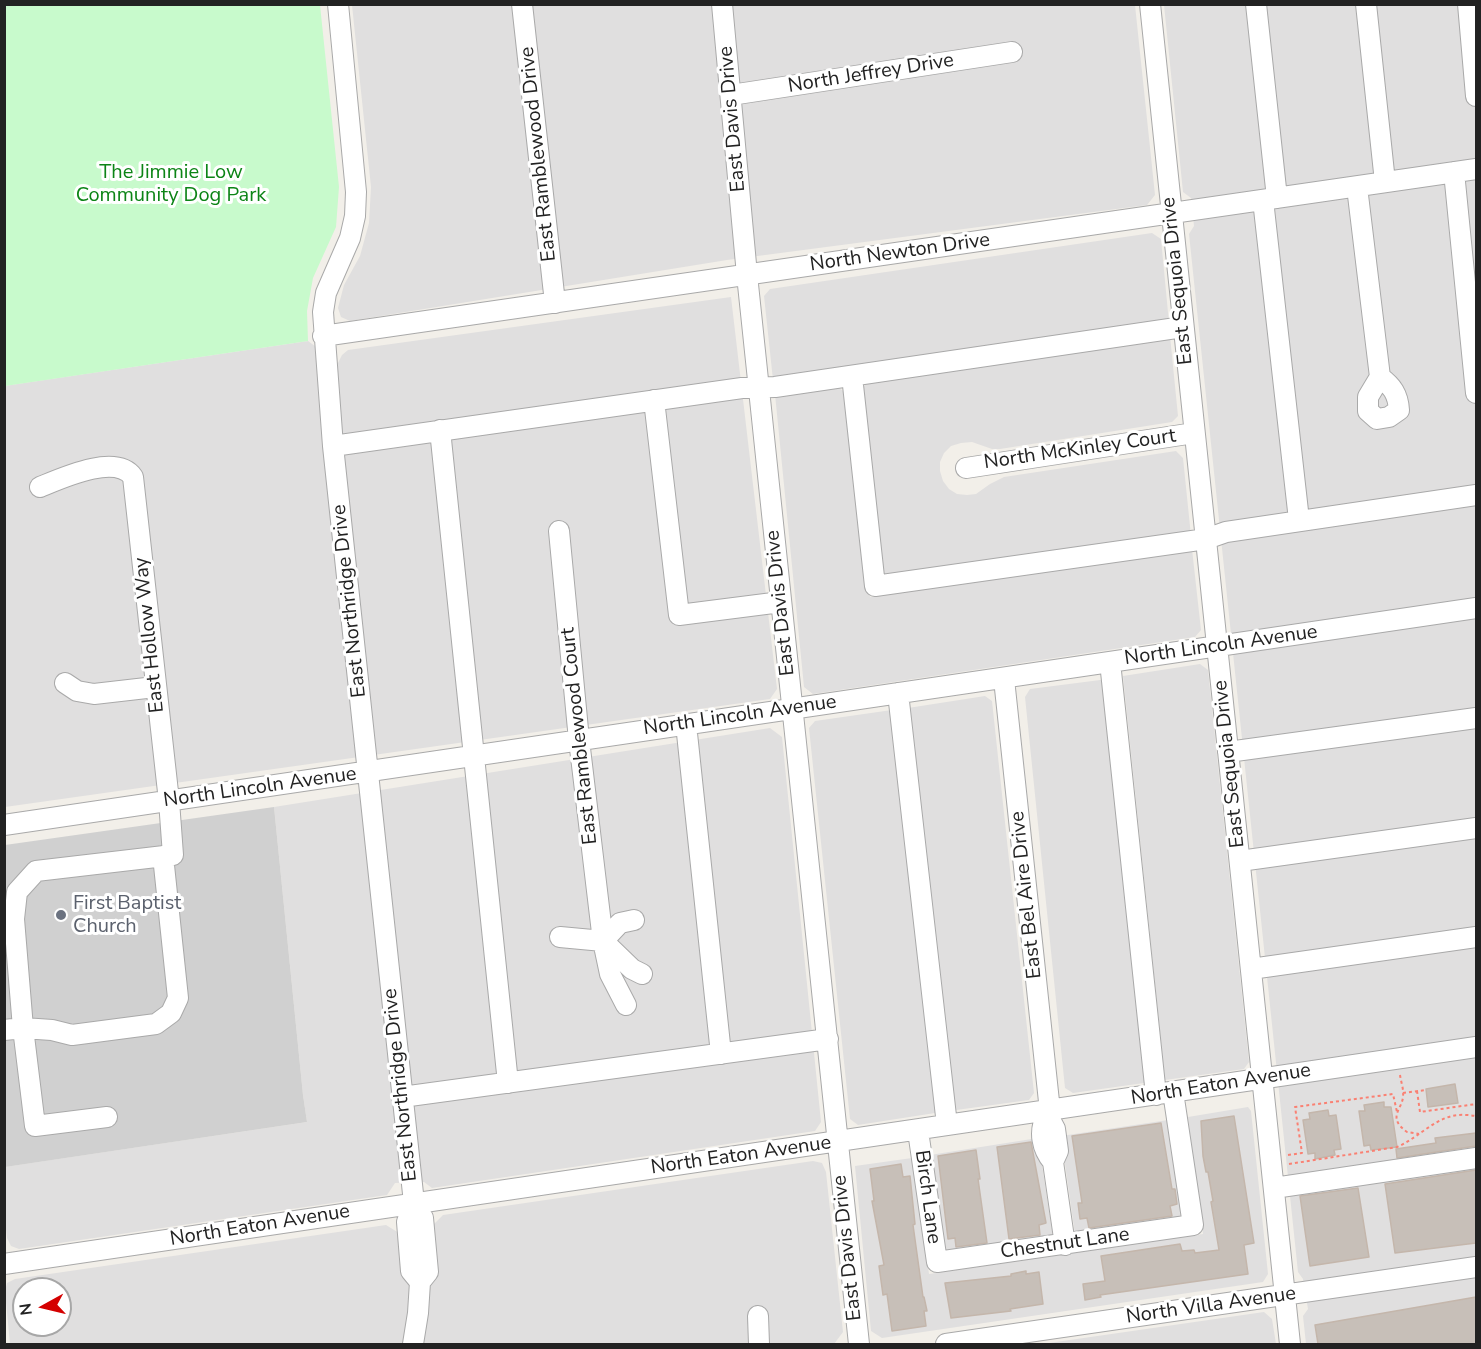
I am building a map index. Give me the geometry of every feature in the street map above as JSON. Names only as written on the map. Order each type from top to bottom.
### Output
[{"type":"street","name":"East Northridge Drive","points":[[338,4],[356,192],[355,216],[350,238],[326,294],[323,336],[414,1203],[423,1218],[427,1245],[428,1272],[420,1282],[413,1344]]},
{"type":"street","name":"East Ramblewood Drive","points":[[522,4],[555,303]]},
{"type":"street","name":"East Davis Drive","points":[[722,4],[747,275],[859,1344]]},
{"type":"street","name":"East Sequoia Drive","points":[[1150,4],[1290,1344]]},
{"type":"street","points":[[1256,4],[1270,199],[1299,520]]},
{"type":"street","points":[[1366,4],[1385,182]]},
{"type":"street","points":[[1468,4],[1476,96]]},
{"type":"street","name":"North Jeffrey Drive","points":[[731,95],[1012,52]]},
{"type":"street","name":"North Newton Drive","points":[[323,336],[1476,169]]},
{"type":"street","points":[[1454,172],[1476,393]]},
{"type":"street","points":[[1357,186],[1380,377]]},
{"type":"street","points":[[333,446],[742,388],[852,376],[1183,327]]},
{"type":"street","points":[[852,376],[875,586],[1206,539],[1226,532],[1299,520],[1476,495]]},
{"type":"street","points":[[654,400],[679,615],[781,602]]},
{"type":"street","points":[[440,430],[508,1083]]},
{"type":"street","name":"North McKinley Court","points":[[966,468],[1194,434]]},
{"type":"street","name":"East Hollow Way","points":[[40,487],[69,475],[92,469],[120,467],[128,470],[133,477],[169,801],[173,855],[163,856]]},
{"type":"street","name":"East Ramblewood Court","points":[[559,531],[579,740],[603,941],[610,974],[626,1005]]},
{"type":"street","name":"North Lincoln Avenue","points":[[4,825],[1476,608]]},
{"type":"street","points":[[1110,662],[1165,1093]]},
{"type":"street","name":"East Bel Aire Drive","points":[[1004,678],[1047,1113],[1055,1125],[1058,1151],[1053,1162],[1065,1245]]},
{"type":"street","points":[[65,683],[77,691],[94,694],[155,687]]},
{"type":"street","points":[[898,693],[948,1125]]},
{"type":"street","points":[[1228,752],[1476,718]]},
{"type":"street","points":[[686,724],[721,1054]]},
{"type":"street","points":[[1240,861],[1476,828]]},
{"type":"street","points":[[14,1029],[52,1030],[72,1035],[156,1024],[171,1013],[178,998],[163,856],[36,871],[17,892],[14,919],[14,1029],[35,1126],[106,1118]]},
{"type":"street","points":[[603,941],[620,923],[634,920]]},
{"type":"street","points":[[560,937],[603,941],[632,969],[642,974]]},
{"type":"street","points":[[1251,969],[1476,937]]},
{"type":"street","points":[[402,1097],[828,1039]]},
{"type":"street","name":"North Eaton Avenue","points":[[4,1264],[948,1125],[1047,1113],[1165,1093],[1476,1047]]},
{"type":"street","name":"Chestnut Lane","points":[[937,1262],[1193,1225],[1165,1093]]},
{"type":"street","name":"Birch Lane","points":[[918,1131],[937,1262]]},
{"type":"street","points":[[1274,1188],[1476,1158]]},
{"type":"street","name":"North Villa Avenue","points":[[946,1344],[1476,1267]]},
{"type":"street","points":[[758,1316],[759,1344]]},
{"type":"path","points":[[1397,1112],[1404,1099],[1400,1076]]},
{"type":"path","points":[[1403,1093],[1426,1090]]},
{"type":"path","points":[[1417,1091],[1420,1112],[1476,1104]]},
{"type":"path","points":[[1286,1156],[1302,1153],[1295,1107],[1393,1094],[1398,1121],[1403,1129],[1411,1133],[1422,1133]]},
{"type":"path","points":[[1287,1164],[1397,1147],[1452,1116],[1476,1116]]},
{"type":"shaded area","points":[[352,5],[1135,5],[1155,195],[1147,205],[727,260],[350,321],[341,317],[338,308],[344,285],[360,256],[369,223],[371,187]]},
{"type":"shaded area","points":[[1164,5],[1476,5],[1476,1344],[1306,1344],[1303,1316],[1308,1309],[1303,1279],[1298,1272],[1189,234],[1194,226],[1191,198],[1183,192]]},
{"type":"shaded area","points":[[1152,233],[1161,239],[1169,323],[773,380],[764,296],[770,289]]},
{"type":"shaded area","points":[[731,297],[777,689],[770,699],[5,807],[4,386],[308,341],[338,363],[348,350]]},
{"type":"shaded area","points":[[1170,336],[1178,416],[1172,422],[1000,449],[992,449],[972,442],[961,443],[951,446],[944,453],[940,462],[940,471],[949,489],[957,494],[967,495],[976,494],[1004,477],[1176,451],[1183,458],[1191,536],[895,580],[881,572],[861,390],[869,380]]},
{"type":"shaded area","points":[[836,385],[843,391],[870,597],[1192,549],[1201,630],[1195,637],[813,694],[804,687],[775,394]]},
{"type":"shaded area","points":[[1200,664],[1208,670],[1249,1062],[1244,1069],[1165,1080],[1123,676]]},
{"type":"shaded area","points":[[1108,679],[1151,1082],[1073,1093],[1065,1088],[1025,697],[1030,689]]},
{"type":"shaded area","points":[[985,696],[992,701],[1034,1093],[1029,1100],[949,1111],[908,708]]},
{"type":"shaded area","points":[[892,710],[935,1113],[858,1125],[850,1119],[809,728],[815,721]]},
{"type":"shaded area","points":[[770,728],[782,737],[821,1122],[815,1131],[432,1188],[424,1182],[395,1183],[387,1195],[19,1249],[11,1246],[7,1238],[4,1212],[4,1167],[307,1122],[274,807]]},
{"type":"shaded area","points":[[274,807],[307,1122],[5,1167],[5,845]]},
{"type":"shaded area","points":[[1248,1107],[1251,1111],[1268,1274],[1263,1282],[882,1338],[871,1331],[855,1166],[912,1158],[929,1274],[1203,1234],[1188,1117]]},
{"type":"shaded area","points":[[1168,1120],[1182,1219],[1075,1234],[1061,1136]]},
{"type":"shaded area","points":[[1038,1138],[1053,1237],[944,1253],[930,1155]]},
{"type":"shaded area","points":[[813,1161],[822,1163],[826,1172],[843,1332],[834,1344],[10,1344],[5,1291],[7,1283],[12,1280],[12,1337],[72,1337],[72,1277],[29,1277],[386,1225],[399,1233],[431,1227],[443,1215]]},
{"type":"shaded area","points":[[1264,1312],[1272,1319],[1276,1344],[1042,1344]]},
{"type":"green space","name":"The Jimmie Low Community Dog Park","points":[[4,5],[320,5],[339,187],[336,227],[313,278],[307,311],[308,341],[5,386]]},
{"type":"building","points":[[1455,1084],[1458,1103],[1428,1107],[1426,1089]]},
{"type":"building","points":[[1384,1102],[1384,1107],[1391,1107],[1397,1147],[1371,1150],[1370,1145],[1364,1146],[1359,1111],[1365,1111],[1364,1105]]},
{"type":"building","points":[[1328,1110],[1329,1116],[1336,1115],[1341,1149],[1334,1150],[1335,1155],[1315,1159],[1315,1153],[1308,1154],[1303,1120],[1310,1119],[1309,1113]]},
{"type":"building","points":[[1234,1116],[1254,1243],[1244,1245],[1248,1274],[1100,1295],[1101,1297],[1085,1300],[1083,1284],[1105,1281],[1101,1256],[1180,1244],[1182,1251],[1194,1250],[1195,1253],[1219,1250],[1211,1202],[1213,1201],[1203,1156],[1201,1121]]},
{"type":"building","points":[[1161,1123],[1172,1189],[1175,1189],[1177,1204],[1170,1206],[1172,1216],[1089,1228],[1087,1218],[1080,1219],[1078,1203],[1082,1203],[1072,1136]]},
{"type":"building","points":[[1476,1133],[1476,1146],[1397,1158],[1396,1149],[1436,1143],[1435,1138]]},
{"type":"building","points":[[1031,1142],[1046,1223],[1039,1225],[1040,1235],[1009,1239],[997,1147]]},
{"type":"building","points":[[976,1150],[987,1243],[956,1247],[955,1238],[948,1239],[938,1156]]},
{"type":"building","points":[[901,1164],[903,1177],[910,1176],[915,1224],[913,1225],[927,1311],[924,1311],[926,1326],[892,1331],[887,1294],[883,1295],[879,1266],[884,1265],[872,1201],[874,1201],[870,1169]]},
{"type":"building","points":[[1476,1170],[1476,1243],[1395,1253],[1385,1184]]},
{"type":"building","points":[[1358,1188],[1369,1257],[1310,1266],[1300,1196]]},
{"type":"building","points":[[1026,1271],[1026,1274],[1039,1272],[1043,1304],[1010,1309],[1011,1311],[951,1318],[945,1283],[1011,1276],[1011,1274]]},
{"type":"building","points":[[1476,1297],[1476,1344],[1318,1344],[1315,1325]]},
{"type":"place","name":"First Baptist Church","points":[[61,915]]}]
